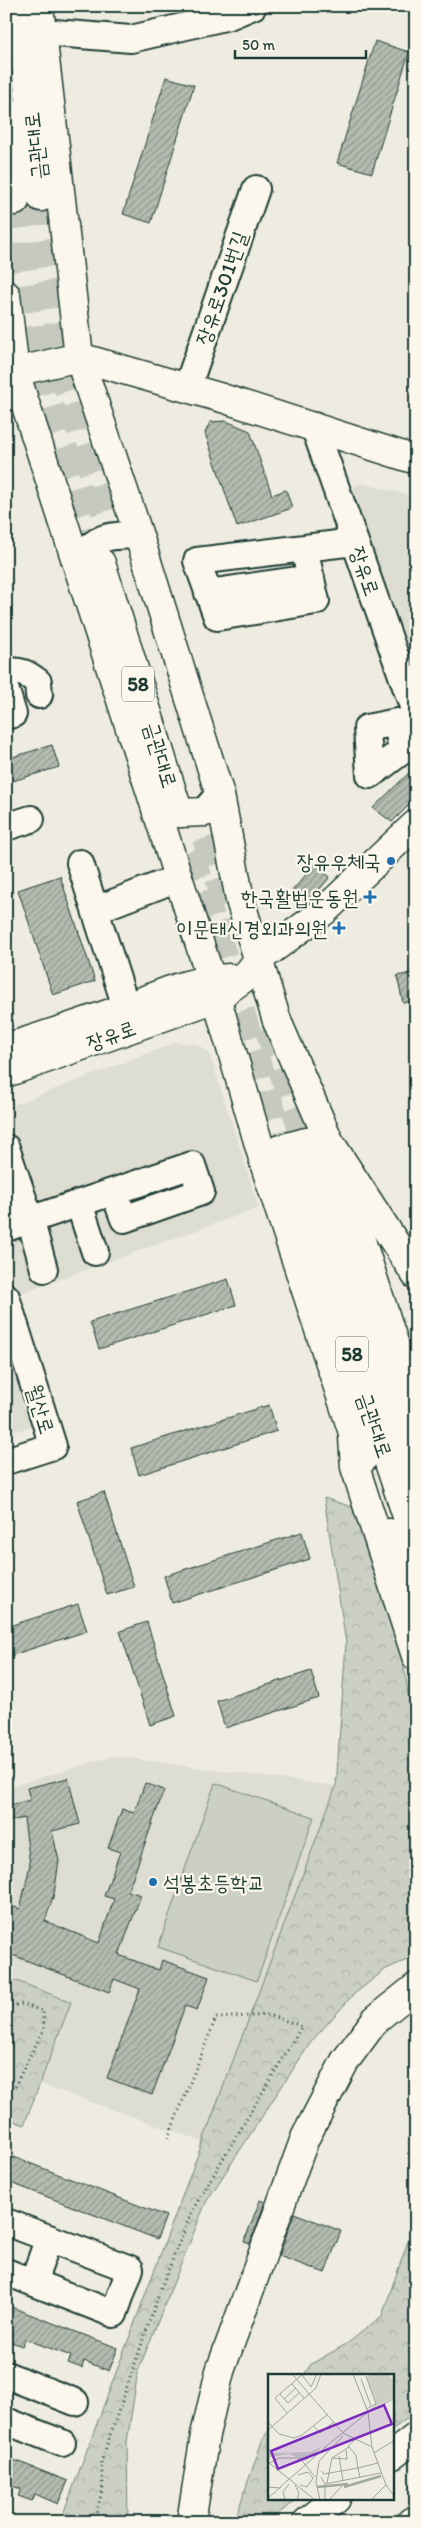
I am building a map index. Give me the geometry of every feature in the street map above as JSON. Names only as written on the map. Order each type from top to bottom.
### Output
[{"type":"main road","name":"금관대로","points":[[19,6],[41,197]]},
{"type":"main road","points":[[40,19],[80,357],[139,536],[220,795],[252,969],[277,1021],[299,1158],[353,1437],[356,1467],[416,1656]]},
{"type":"main road","name":"금관대로","points":[[6,111],[15,201]]},
{"type":"main road","points":[[6,295],[10,372],[98,561],[175,806],[178,878],[214,988],[299,1158],[416,1411]]},
{"type":"main road","points":[[10,372],[80,357],[314,426],[416,460]]},
{"type":"main road","name":"금관대로","points":[[98,561],[175,806]]},
{"type":"main road","points":[[175,806],[205,812],[220,795]]},
{"type":"main road","points":[[214,988],[252,969],[323,912],[416,824]]},
{"type":"main road","name":"장유로","points":[[6,1048],[126,1007],[177,987],[214,988]]},
{"type":"main road","name":"장유로","points":[[6,1073],[214,988]]},
{"type":"main road","name":"금관대로","points":[[299,1158],[416,1476]]},
{"type":"main road","name":"금관대로","points":[[299,1158],[416,1543]]},
{"type":"main road","points":[[299,1158],[416,1275]]},
{"type":"main road","points":[[353,1437],[416,1605]]},
{"type":"main road","points":[[191,2522],[205,2435],[220,2371],[305,2138],[345,2061],[376,2020],[416,1988]]},
{"type":"main road","points":[[394,2454],[416,2437]]},
{"type":"main road","points":[[307,2522],[335,2500]]},
{"type":"main road","points":[[411,2522],[416,2519]]},
{"type":"street","points":[[40,19],[131,40],[229,16],[253,6]]},
{"type":"street","name":"장유로301번길","points":[[187,388],[256,189]]},
{"type":"street","name":"장유로","points":[[314,426],[416,715]]},
{"type":"street","points":[[98,561],[96,540],[116,534],[139,536]]},
{"type":"street","points":[[304,548],[316,601],[217,617],[197,561],[304,548],[354,542]]},
{"type":"street","points":[[6,672],[14,670],[27,674],[38,682],[39,695]]},
{"type":"street","points":[[6,691],[13,714],[6,716]]},
{"type":"street","points":[[6,827],[31,819]]},
{"type":"street","points":[[80,863],[126,1007]]},
{"type":"street","points":[[96,910],[178,878]]},
{"type":"street","points":[[6,1148],[30,1219],[44,1269]]},
{"type":"street","points":[[6,1228],[114,1192]]},
{"type":"street","points":[[79,1203],[95,1252]]},
{"type":"street","name":"월산로","points":[[6,1297],[53,1446],[6,1460]]},
{"type":"street","points":[[6,2222],[130,2269],[114,2314],[6,2272]]},
{"type":"street","points":[[33,2282],[49,2238]]},
{"type":"street","points":[[6,2375],[75,2402]]},
{"type":"street","points":[[6,2421],[62,2444]]},
{"type":"path","points":[[6,2007],[22,2004],[43,2011],[44,2029],[16,2086],[6,2092]]},
{"type":"path","points":[[94,2522],[103,2487],[101,2462],[161,2288],[192,2211],[302,2026],[268,2015],[216,2018],[168,2138]]},
{"type":"shaded area","points":[[361,483],[416,497],[416,664],[405,665],[346,490]]},
{"type":"shaded area","points":[[177,1042],[196,1044],[209,1052],[259,1208],[18,1294],[6,1255],[6,1108]]},
{"type":"shaded area","points":[[6,1294],[41,1423],[6,1435]]},
{"type":"shaded area","name":"석봉초등학교","points":[[112,1756],[336,1786],[204,2142],[40,2084],[71,2002],[6,1977],[6,1788]]},
{"type":"green space","points":[[324,1498],[355,1508],[402,1651],[416,1751],[416,1956],[386,1969],[354,1994],[311,2042],[206,2202],[138,2371],[127,2442],[128,2522],[60,2522],[336,1786],[346,1643]]},
{"type":"green space","points":[[215,1783],[314,1817],[257,1981],[158,1947]]},
{"type":"green space","points":[[6,1977],[71,2002],[24,2125],[6,2118]]},
{"type":"green space","points":[[416,2218],[416,2412],[394,2428],[394,2374],[305,2374],[311,2364],[348,2343],[382,2316]]},
{"type":"green space","points":[[268,2432],[268,2500],[297,2500],[267,2522],[234,2522],[262,2441]]},
{"type":"building","points":[[375,41],[409,52],[372,173],[337,163]]},
{"type":"building","points":[[166,77],[194,85],[151,223],[123,214]]},
{"type":"building","points":[[226,421],[250,431],[272,495],[286,490],[292,508],[237,527],[205,433],[210,422]]},
{"type":"building","points":[[52,745],[59,767],[6,783],[6,759]]},
{"type":"building","points":[[416,766],[416,798],[392,822],[373,808]]},
{"type":"building","points":[[315,864],[330,877],[307,904],[292,891]]},
{"type":"building","points":[[60,876],[95,981],[53,995],[18,890]]},
{"type":"building","points":[[416,972],[416,1000],[403,1003],[397,976]]},
{"type":"building","points":[[228,1279],[236,1305],[99,1349],[90,1322]]},
{"type":"building","points":[[269,1405],[277,1431],[139,1475],[131,1448]]},
{"type":"building","points":[[104,1492],[134,1587],[107,1595],[77,1501]]},
{"type":"building","points":[[302,1532],[310,1559],[172,1603],[164,1576]]},
{"type":"building","points":[[78,1604],[87,1631],[6,1657],[6,1627]]},
{"type":"building","points":[[147,1622],[176,1716],[150,1725],[120,1631]]},
{"type":"building","points":[[311,1671],[319,1698],[225,1728],[217,1701]]},
{"type":"building","points":[[68,1778],[80,1824],[52,1831],[59,1861],[54,1894],[45,1921],[99,1943],[114,1899],[104,1896],[120,1852],[108,1848],[122,1809],[134,1813],[145,1783],[164,1790],[128,1891],[141,1895],[119,1955],[159,1970],[162,1960],[209,1977],[197,2010],[185,2006],[152,2095],[107,2078],[140,1989],[114,1979],[109,1992],[7,1953],[12,1940],[6,1937],[6,1904],[20,1909],[30,1865],[24,1818],[6,1822],[6,1806],[30,1800],[27,1788]]},
{"type":"building","points":[[6,2154],[166,2216],[157,2239],[6,2181]]},
{"type":"building","points":[[260,2200],[265,2202],[250,2244],[244,2242]]},
{"type":"building","points":[[294,2213],[341,2231],[325,2273],[279,2256]]},
{"type":"building","points":[[6,2305],[118,2348],[109,2371],[84,2361],[82,2368],[68,2363],[71,2356],[25,2339],[22,2346],[9,2341],[12,2333],[6,2331]]},
{"type":"building","points":[[6,2457],[68,2481],[58,2504],[35,2494],[32,2501],[18,2496],[21,2489],[6,2484]]},
{"type":"tunnel","points":[[41,197],[64,376],[119,559]]},
{"type":"tunnel","points":[[15,201],[36,362],[101,563]]},
{"type":"tunnel","points":[[193,798],[237,934]]},
{"type":"tunnel","points":[[190,851],[289,1165]]},
{"type":"tunnel","points":[[268,1027],[312,1158]]},
{"type":"place","name":"장유우체국","points":[[391,861]]},
{"type":"place","name":"한국활법운동원","points":[[370,897]]},
{"type":"place","name":"이문태신경외과의원","points":[[339,928]]},
{"type":"place","name":"석봉초등학교","points":[[153,1882]]}]
